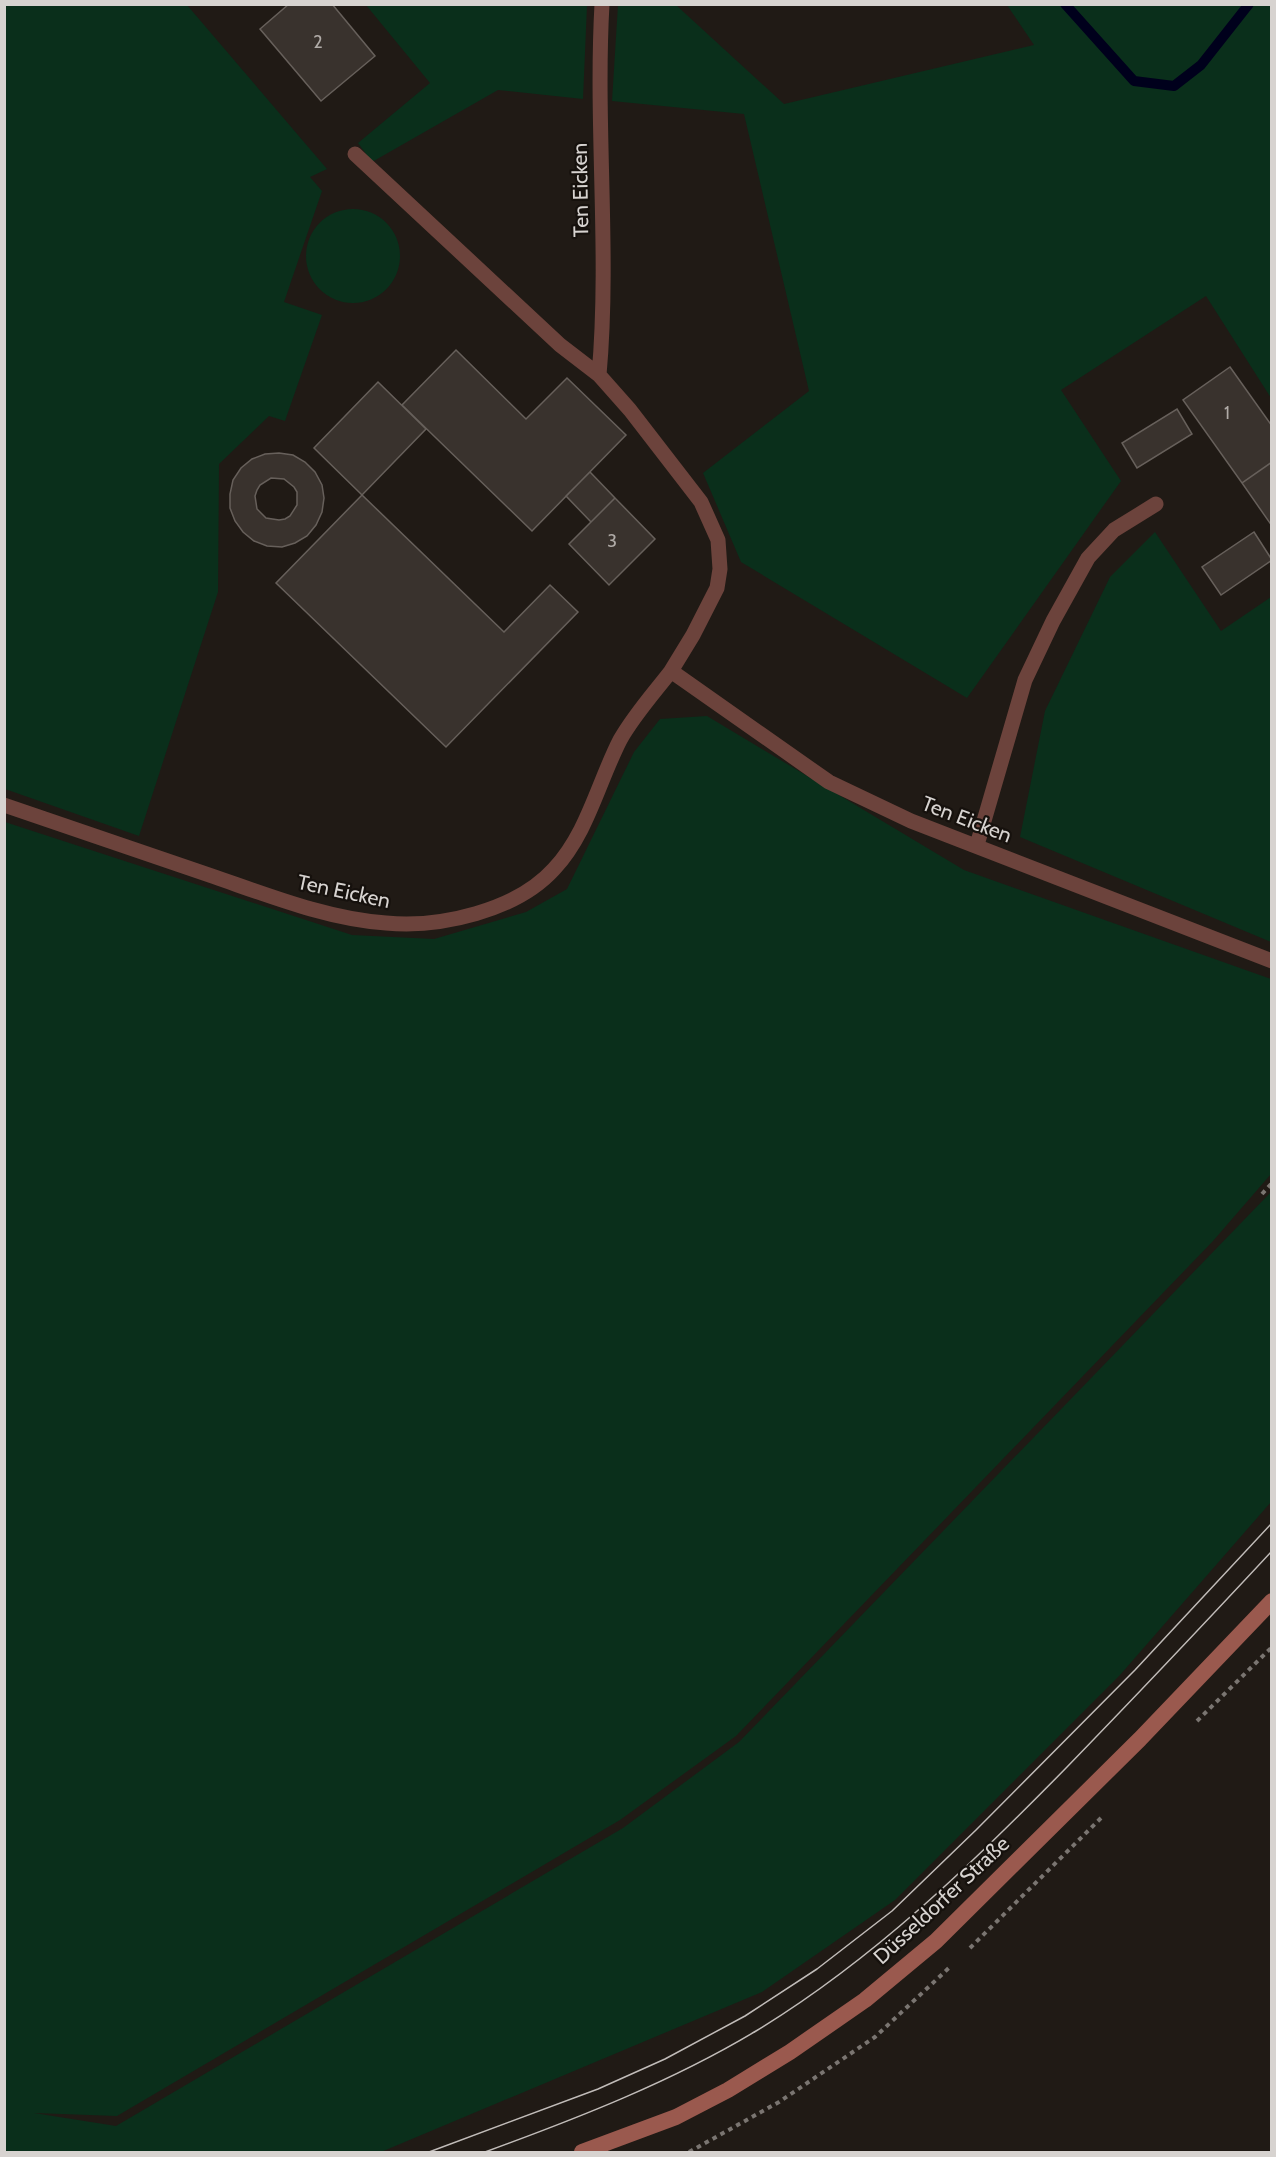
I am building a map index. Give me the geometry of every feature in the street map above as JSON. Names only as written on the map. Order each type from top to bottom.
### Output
[{"type":"main road","name":"Düsseldorfer Straße","points":[[582,2152],[676,2117],[728,2090],[790,2052],[865,2000],[936,1941],[1140,1739],[1272,1601]]},
{"type":"lane","name":"Ten Eicken","points":[[598,375],[603,325],[599,97],[602,4]]},
{"type":"lane","name":"Ten Eicken","points":[[4,805],[243,887],[347,918],[387,924],[422,923],[473,915],[520,896],[539,884],[555,869],[586,818],[621,740],[671,671],[693,635],[717,588],[720,568],[718,540],[701,502],[630,410],[598,375],[536,323],[355,154]]},
{"type":"lane","points":[[977,845],[1025,680],[1053,621],[1088,558],[1114,530],[1156,504]]},
{"type":"lane","name":"Ten Eicken","points":[[671,671],[829,782],[911,821],[1272,961]]},
{"type":"path","points":[[1262,1194],[1272,1183]]},
{"type":"green space","points":[[5,4],[187,5],[327,169],[310,177],[322,191],[284,302],[322,315],[285,421],[269,416],[219,464],[218,592],[139,836],[5,789]]},
{"type":"green space","points":[[366,5],[587,5],[583,99],[498,90],[372,162],[358,143],[430,83]]},
{"type":"green space","points":[[618,5],[676,5],[784,104],[1034,45],[1007,5],[1271,5],[1271,398],[1206,296],[1061,390],[1121,481],[967,698],[741,562],[703,473],[809,391],[744,114],[612,101]]},
{"type":"green space","points":[[353,209],[371,213],[386,223],[396,238],[400,256],[396,274],[386,289],[371,299],[353,303],[335,299],[320,289],[310,274],[306,256],[310,238],[320,223],[335,213]]},
{"type":"green space","points":[[1155,532],[1221,631],[1271,597],[1271,942],[1020,837],[1045,711],[1110,577]]},
{"type":"green space","points":[[707,716],[964,870],[1271,979],[1271,1174],[1213,1241],[736,1736],[620,1820],[117,2116],[34,2113],[116,2126],[623,1828],[739,1742],[1271,1192],[1271,1502],[1120,1675],[895,1900],[762,1992],[381,2152],[5,2152],[5,822],[352,935],[434,939],[526,912],[567,889],[634,752],[660,719]]},
{"type":"building","points":[[289,4],[332,4],[375,56],[321,101],[260,29]]},
{"type":"building","points":[[456,350],[526,419],[567,378],[626,435],[532,531],[402,405]]},
{"type":"building","points":[[1230,367],[1272,426],[1272,462],[1242,483],[1183,400]]},
{"type":"building","points":[[378,382],[426,429],[362,495],[314,448]]},
{"type":"building","points":[[1177,409],[1192,434],[1137,468],[1122,443]]},
{"type":"building","points":[[265,454],[293,455],[315,472],[322,485],[324,498],[322,512],[316,525],[307,536],[282,547],[267,546],[254,541],[235,521],[230,508],[233,480],[241,468],[252,459]],"holes":[[[271,478],[284,479],[297,492],[297,505],[290,516],[285,519],[266,518],[257,509],[255,496],[257,490],[260,485]]]},
{"type":"building","points":[[1272,462],[1272,526],[1242,483]]},
{"type":"building","points":[[590,472],[615,498],[591,522],[566,496]]},
{"type":"building","points":[[362,495],[504,632],[550,585],[578,612],[446,747],[276,583]]},
{"type":"building","points":[[615,498],[655,539],[609,585],[569,544]]},
{"type":"building","points":[[1254,532],[1272,560],[1221,595],[1202,567]]},
{"type":"waterway","points":[[1065,4],[1134,81],[1174,86],[1201,65],[1249,4]]},
{"type":"tram line","points":[[429,2152],[598,2089],[665,2059],[745,2016],[817,1969],[892,1911],[976,1830],[1135,1670],[1272,1523]]},
{"type":"tram line","points":[[485,2152],[589,2112],[691,2067],[756,2031],[841,1973],[920,1909],[995,1839],[1119,1714],[1272,1551]]}]
